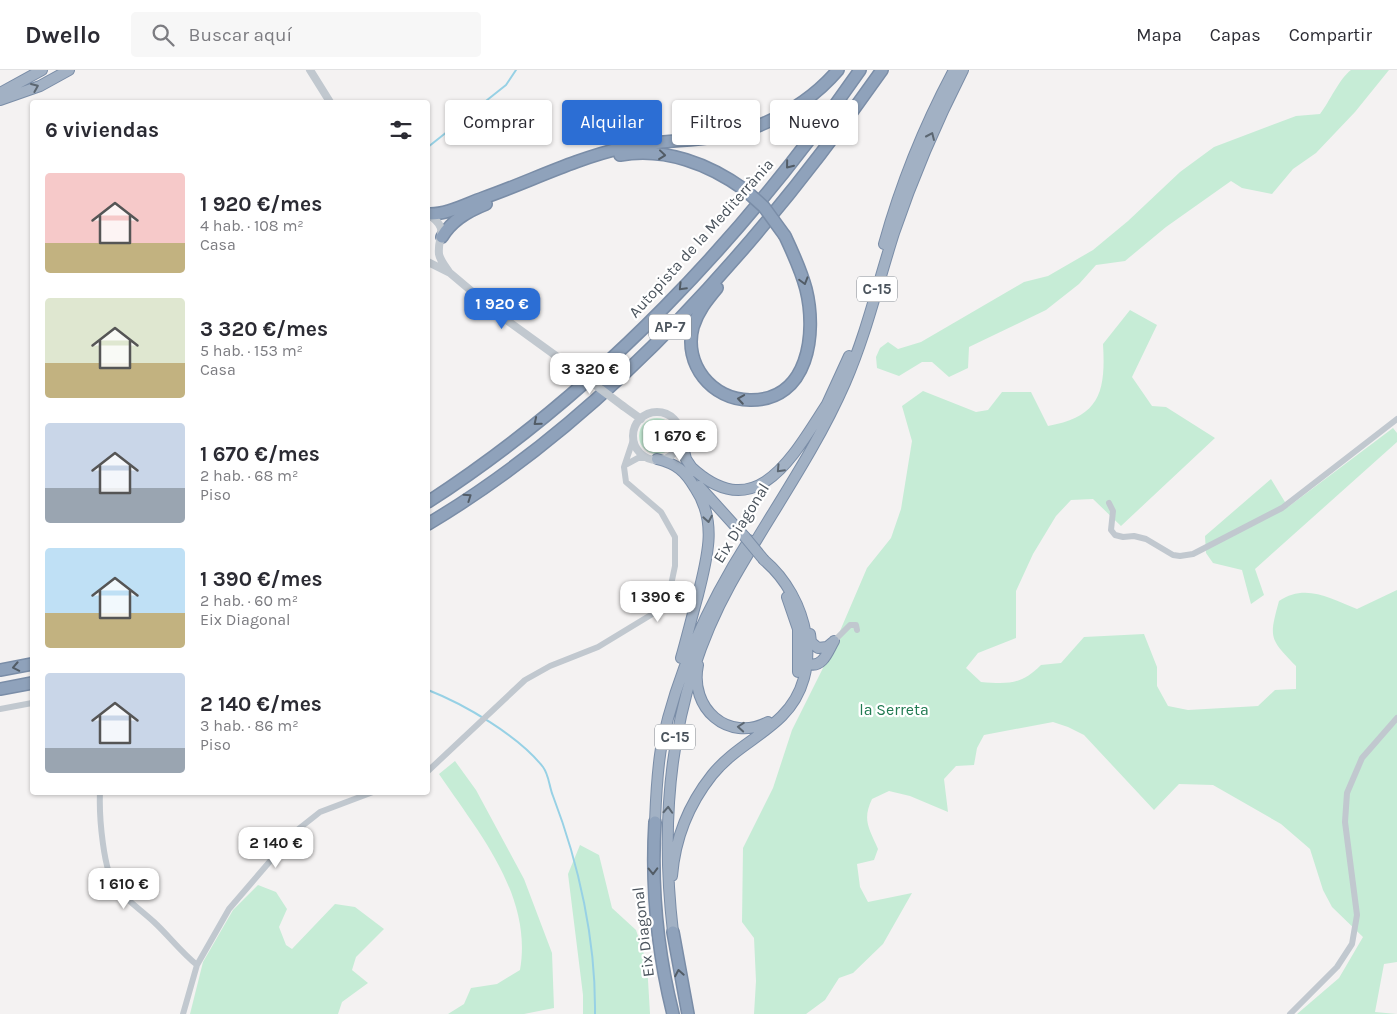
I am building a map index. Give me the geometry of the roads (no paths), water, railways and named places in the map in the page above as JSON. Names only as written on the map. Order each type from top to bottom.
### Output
[{"type":"highway","points":[[0,89],[31,70]]},
{"type":"highway","points":[[0,94],[42,70]]},
{"type":"highway","points":[[0,100],[40,86],[69,70]]},
{"type":"highway","points":[[430,214],[442,212],[512,188],[597,154],[653,143],[706,139],[750,128],[783,114],[804,101],[838,70]]},
{"type":"highway","name":"Autopista de la Mediterrània","points":[[430,501],[526,431],[570,395],[645,325],[750,212],[804,146],[860,70]]},
{"type":"highway","name":"AP-7","points":[[430,523],[480,489],[542,443],[650,346],[710,286],[778,209],[831,142],[882,70]]},
{"type":"highway","name":"Eix Diagonal","points":[[673,1014],[663,969],[656,920],[653,871],[662,742],[686,662],[705,616],[730,570],[797,464],[829,401],[858,331],[909,166],[928,118],[954,70]]},
{"type":"highway","name":"Eix Diagonal","points":[[688,1014],[673,932],[667,859],[670,777],[675,740],[686,688],[712,621],[729,587],[809,453],[845,382],[918,166],[963,70]]},
{"type":"highway","points":[[441,242],[453,222],[473,209],[594,160],[625,154],[655,154],[686,159],[723,175],[745,190],[764,207],[785,236],[800,266],[810,310],[809,340],[804,364],[792,384],[774,396],[749,400],[728,396],[711,385],[698,370],[692,350],[691,336],[696,318],[706,301],[768,231],[825,160],[847,128],[871,86]]},
{"type":"highway","points":[[653,459],[672,462],[723,489],[740,491],[756,487],[768,480],[787,462],[829,401]]},
{"type":"highway","points":[[662,742],[667,714],[705,566],[710,536],[706,509],[689,470],[681,439]]},
{"type":"highway","points":[[689,470],[785,583],[796,609],[803,634],[806,662],[804,678],[797,695]]},
{"type":"highway","points":[[712,621],[697,670],[699,695],[708,712],[718,720],[736,728],[751,728],[766,723],[775,717],[784,708],[793,690],[800,658],[796,609]]},
{"type":"highway","points":[[796,609],[808,626],[813,645],[824,648],[834,641]]},
{"type":"highway","points":[[673,932],[672,890],[674,860],[690,809],[704,786],[722,763],[782,717],[834,641]]},
{"type":"highway","points":[[806,662],[814,665],[822,661]]},
{"type":"highway","points":[[0,670],[30,664]]},
{"type":"highway","points":[[0,689],[30,683]]},
{"type":"street","points":[[310,70],[329,100]]},
{"type":"street","points":[[430,216],[439,224],[440,258],[450,273]]},
{"type":"street","points":[[430,256],[441,242]]},
{"type":"street","points":[[430,263],[450,273],[486,304],[640,419]]},
{"type":"street","points":[[430,769],[526,680],[538,672],[598,647],[654,613],[665,600],[671,585],[675,566],[675,537],[662,512],[627,484],[624,467],[633,440],[635,426],[640,419],[655,412],[667,414],[677,422],[681,439],[676,450],[670,456],[653,459],[635,459],[624,467]]},
{"type":"street","points":[[1109,503],[1113,511],[1111,530],[1115,534],[1123,537],[1140,537],[1176,556],[1193,554],[1282,508],[1397,419]]},
{"type":"street","points":[[633,440],[639,451],[653,459]]},
{"type":"street","points":[[834,641],[850,625],[856,625],[857,630]]},
{"type":"street","points":[[0,709],[30,702]]},
{"type":"street","points":[[1290,1014],[1337,967],[1352,944],[1357,915],[1345,822],[1347,793],[1362,758],[1397,718]]},
{"type":"street","points":[[100,795],[105,855],[110,878],[116,889],[155,923],[180,952],[197,965]]},
{"type":"street","points":[[183,1014],[197,965],[229,909],[296,832],[320,812],[365,795]]},
{"type":"waterway","points":[[430,145],[506,85],[516,70]]},
{"type":"waterway","points":[[430,691],[474,712],[506,733],[533,755],[545,770],[571,848],[584,903],[593,959],[595,1014]]},
{"type":"park label","name":"la Serreta","points":[[894,709]]}]
